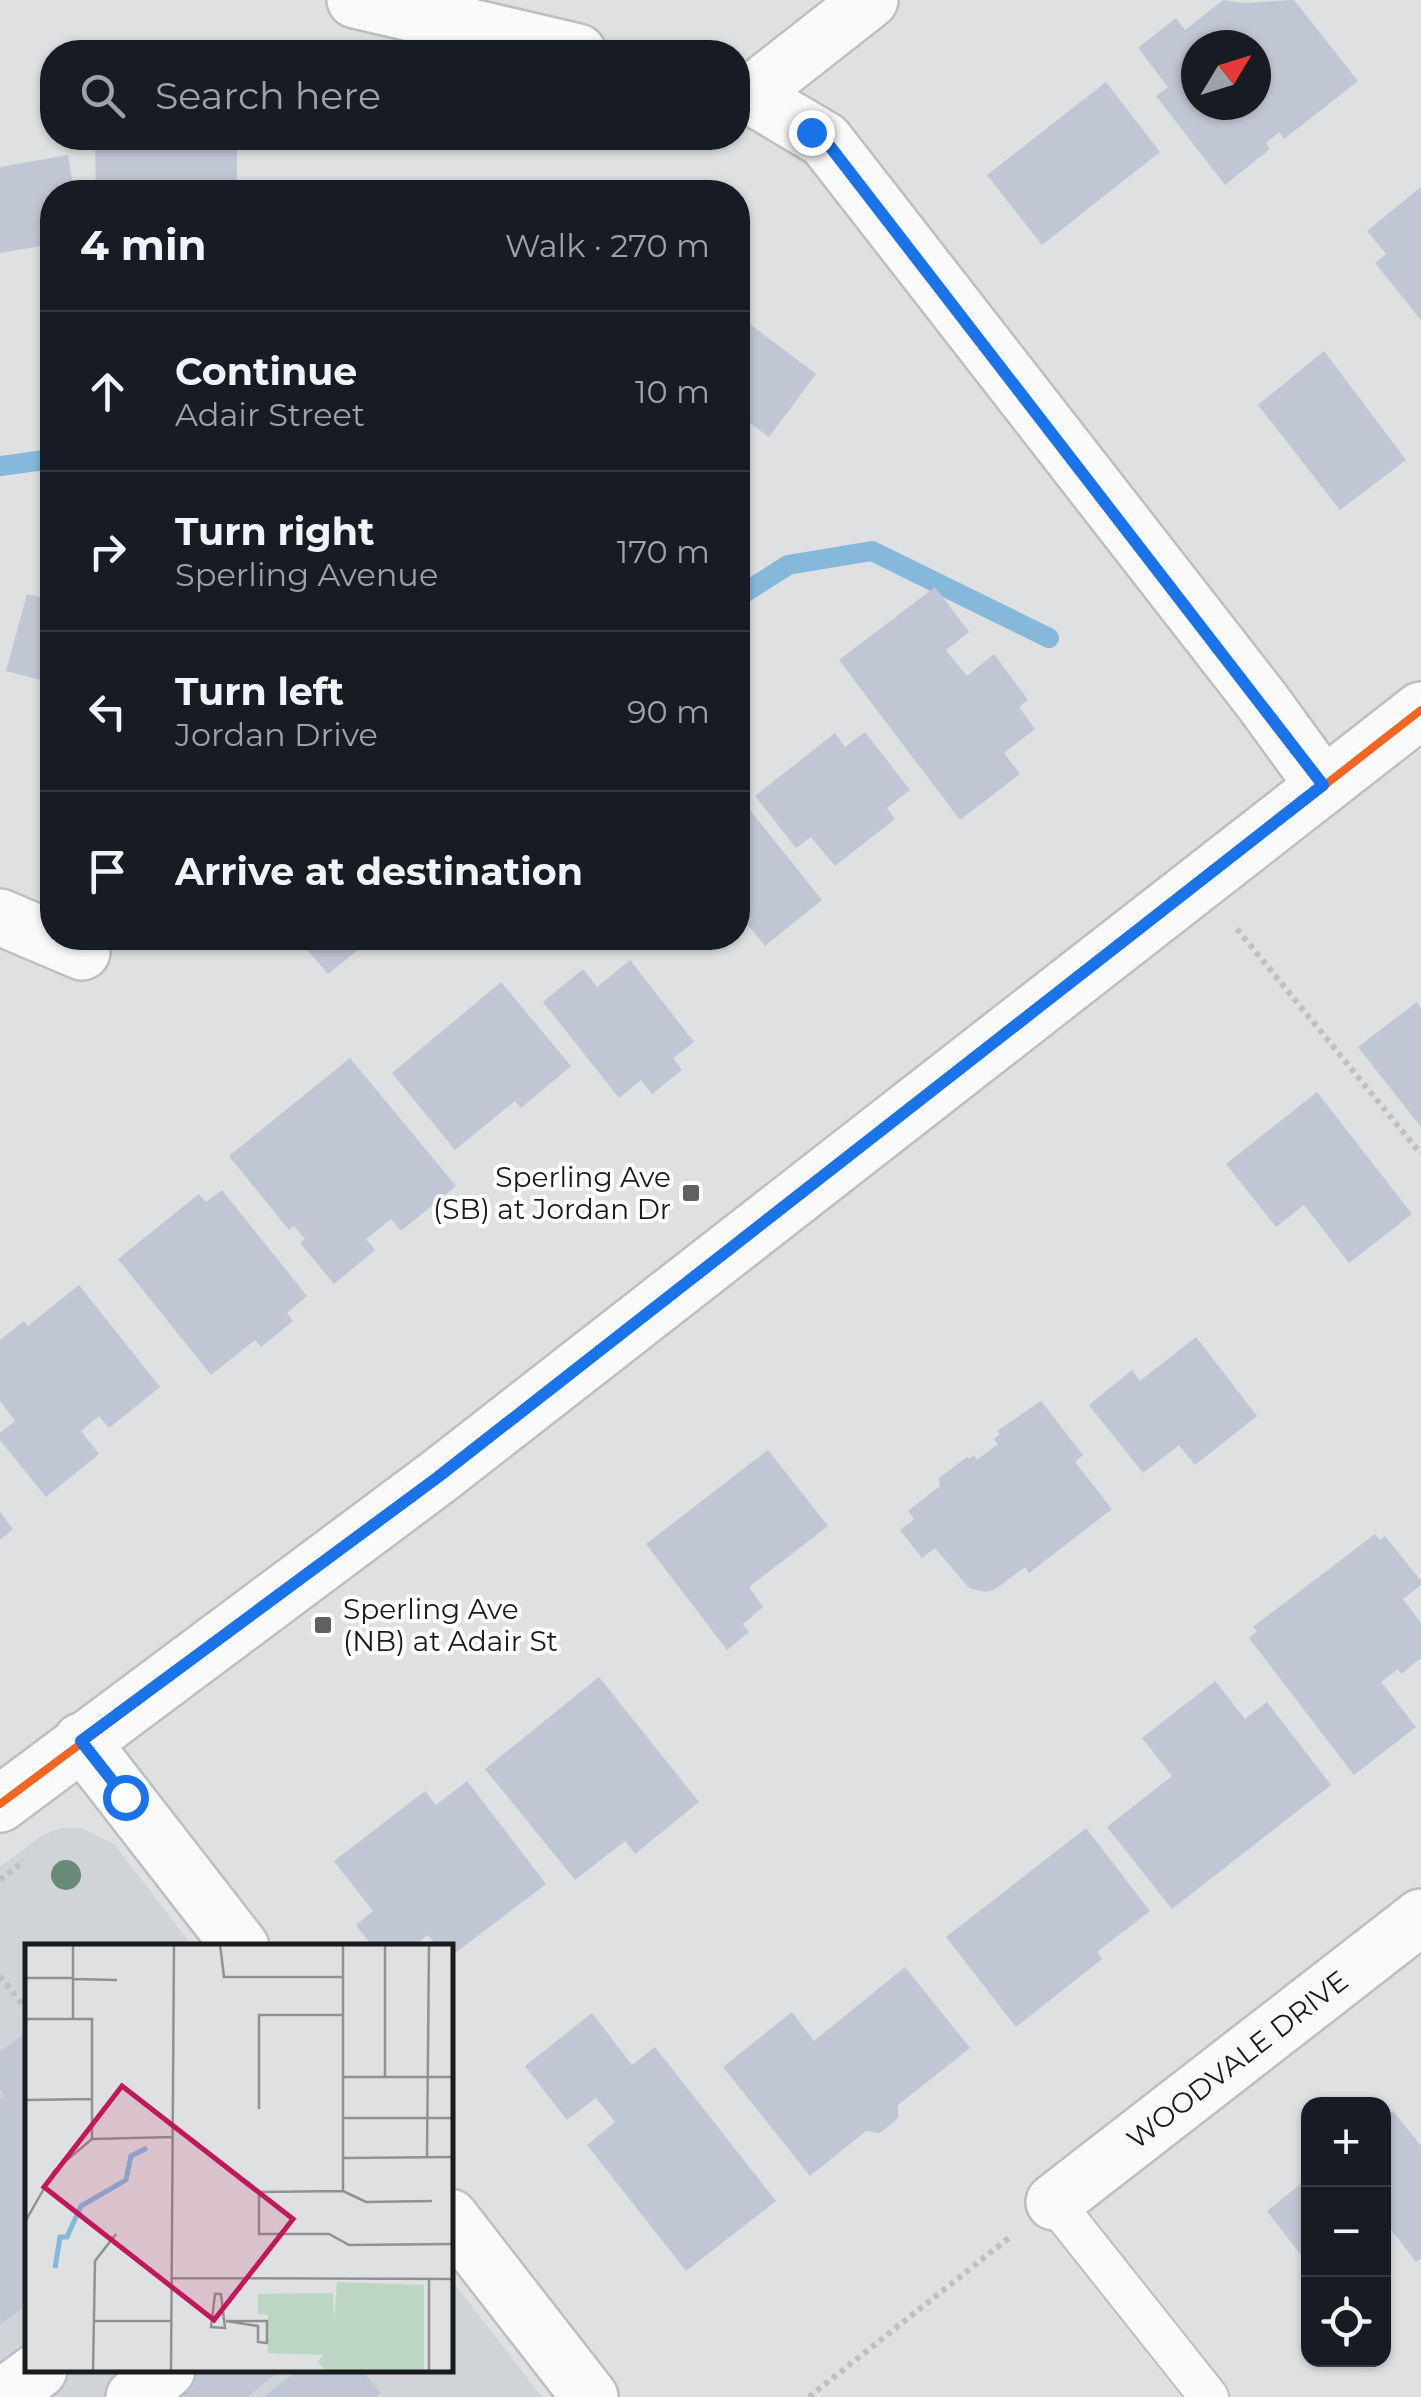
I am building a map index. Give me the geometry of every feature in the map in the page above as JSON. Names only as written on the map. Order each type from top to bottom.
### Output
[{"type":"street","points":[[355,0],[527,40]]},
{"type":"street","points":[[750,88],[870,0]]},
{"type":"street","points":[[750,97],[825,140],[1323,785]]},
{"type":"street","points":[[0,1804],[438,1477],[1421,710]]},
{"type":"street","points":[[0,917],[40,934]]},
{"type":"street","points":[[77,950],[82,952]]},
{"type":"street","points":[[81,1741],[239,1944]]},
{"type":"street","name":"WOODVALE DRIVE","points":[[1054,2202],[1421,1918]]},
{"type":"street","points":[[452,2220],[590,2397]]},
{"type":"street","points":[[2,2397],[36,2372]]},
{"type":"street","points":[[134,2397],[165,2372]]},
{"type":"lane","points":[[1054,2202],[1209,2397]]},
{"type":"path","points":[[1198,882],[1421,1154]]},
{"type":"path","points":[[0,1976],[25,2008]]},
{"type":"path","points":[[809,2397],[1054,2202]]},
{"type":"shaded area","points":[[62,1828],[81,1828],[114,1844],[191,1944],[25,1944],[25,2372],[452,2372],[452,2281],[542,2397],[0,2397],[0,1867],[44,1834]]},
{"type":"building","points":[[1223,0],[1294,0],[1358,81],[1284,139],[1279,132],[1266,143],[1270,149],[1225,185],[1156,96],[1168,87],[1138,48],[1176,18],[1185,30]]},
{"type":"building","points":[[1106,82],[1160,152],[1042,245],[987,175]]},
{"type":"building","points":[[95,150],[237,150],[237,180],[96,180]]},
{"type":"building","points":[[68,155],[72,180],[40,180],[40,246],[0,253],[0,167]]},
{"type":"building","points":[[1421,187],[1421,320],[1375,263],[1386,254],[1367,231]]},
{"type":"building","points":[[750,324],[816,374],[769,437],[750,423]]},
{"type":"building","points":[[1324,351],[1406,460],[1340,510],[1258,405]]},
{"type":"building","points":[[935,587],[969,632],[946,650],[967,676],[994,654],[1028,700],[1019,707],[1035,729],[1004,753],[1020,774],[960,820],[839,660]]},
{"type":"building","points":[[27,594],[40,597],[40,680],[6,671]]},
{"type":"building","points":[[865,732],[910,790],[887,808],[895,819],[835,866],[811,837],[796,848],[755,796],[835,733],[845,747]]},
{"type":"building","points":[[750,810],[822,900],[765,946],[750,928]]},
{"type":"building","points":[[307,950],[358,950],[328,974]]},
{"type":"building","points":[[630,960],[694,1042],[673,1058],[682,1070],[652,1094],[641,1080],[619,1098],[543,1002],[583,969],[597,987]]},
{"type":"building","points":[[501,982],[571,1066],[521,1108],[515,1101],[455,1150],[392,1073]]},
{"type":"building","points":[[1417,1002],[1421,1008],[1421,1127],[1358,1047]]},
{"type":"building","points":[[350,1058],[456,1186],[401,1231],[391,1219],[366,1239],[375,1250],[334,1284],[300,1243],[305,1239],[294,1226],[289,1230],[229,1156]]},
{"type":"building","points":[[1317,1092],[1412,1214],[1349,1263],[1304,1205],[1276,1227],[1226,1164]]},
{"type":"building","points":[[222,1190],[307,1296],[287,1313],[293,1321],[261,1347],[255,1340],[211,1375],[118,1259],[199,1194],[206,1202]]},
{"type":"building","points":[[79,1285],[160,1387],[109,1428],[99,1416],[81,1431],[99,1454],[46,1497],[0,1440],[0,1433],[15,1421],[0,1401],[0,1340],[24,1321],[28,1326]]},
{"type":"building","points":[[1196,1337],[1257,1416],[1195,1465],[1179,1445],[1143,1473],[1089,1405],[1132,1370],[1140,1381]]},
{"type":"building","points":[[1041,1401],[1083,1455],[1075,1462],[1112,1509],[1029,1573],[1025,1567],[986,1592],[969,1588],[935,1548],[922,1558],[900,1530],[914,1519],[908,1511],[940,1486],[939,1478],[967,1457],[974,1455],[977,1460],[998,1444],[994,1439],[1000,1434],[997,1431]]},
{"type":"building","points":[[768,1450],[828,1526],[749,1587],[763,1607],[743,1624],[749,1632],[727,1650],[646,1544]]},
{"type":"building","points":[[0,1512],[13,1529],[0,1540]]},
{"type":"building","points":[[1375,1534],[1380,1540],[1385,1536],[1421,1581],[1403,1599],[1421,1623],[1421,1658],[1401,1674],[1398,1669],[1381,1682],[1416,1727],[1354,1775],[1249,1638],[1257,1631],[1253,1627]]},
{"type":"building","points":[[599,1677],[699,1802],[635,1854],[625,1841],[575,1880],[485,1769]]},
{"type":"building","points":[[1215,1681],[1245,1719],[1267,1702],[1331,1785],[1172,1909],[1107,1827],[1172,1776],[1142,1738]]},
{"type":"building","points":[[467,1781],[546,1884],[452,1955],[452,1944],[435,1944],[428,1935],[416,1944],[371,1944],[356,1925],[373,1911],[334,1861],[425,1791],[436,1805]]},
{"type":"building","points":[[1086,1828],[1150,1911],[1097,1952],[1102,1959],[1016,2027],[946,1937]]},
{"type":"building","points":[[905,1967],[970,2048],[898,2105],[898,2118],[880,2133],[866,2131],[810,2176],[723,2067],[792,2012],[814,2041]]},
{"type":"building","points":[[592,2013],[632,2065],[655,2047],[776,2201],[686,2271],[587,2145],[615,2122],[596,2098],[567,2120],[525,2066]]},
{"type":"building","points":[[25,2033],[25,2306],[0,2325],[0,2100],[5,2096],[0,2089],[0,2052]]},
{"type":"building","points":[[1391,2113],[1421,2146],[1421,2258],[1416,2262],[1391,2229]]},
{"type":"building","points":[[1301,2184],[1301,2255],[1267,2211]]},
{"type":"building","points":[[165,2372],[278,2372],[247,2397],[134,2397]]},
{"type":"building","points":[[295,2372],[364,2372],[381,2393],[376,2397],[264,2397]]},
{"type":"waterway","points":[[0,466],[40,461]]},
{"type":"waterway","points":[[750,589],[788,565],[872,551],[1049,638]]},
{"type":"transit line","points":[[0,1804],[438,1477],[1421,710]]},
{"type":"place","name":"Sperling Ave (SB) at Jordan Dr","points":[[691,1193]]},
{"type":"place","name":"Sperling Ave (NB) at Adair St","points":[[323,1625]]},
{"type":"route","points":[[125,1797],[81,1741],[438,1477],[1323,785],[825,140],[811,132]]}]
